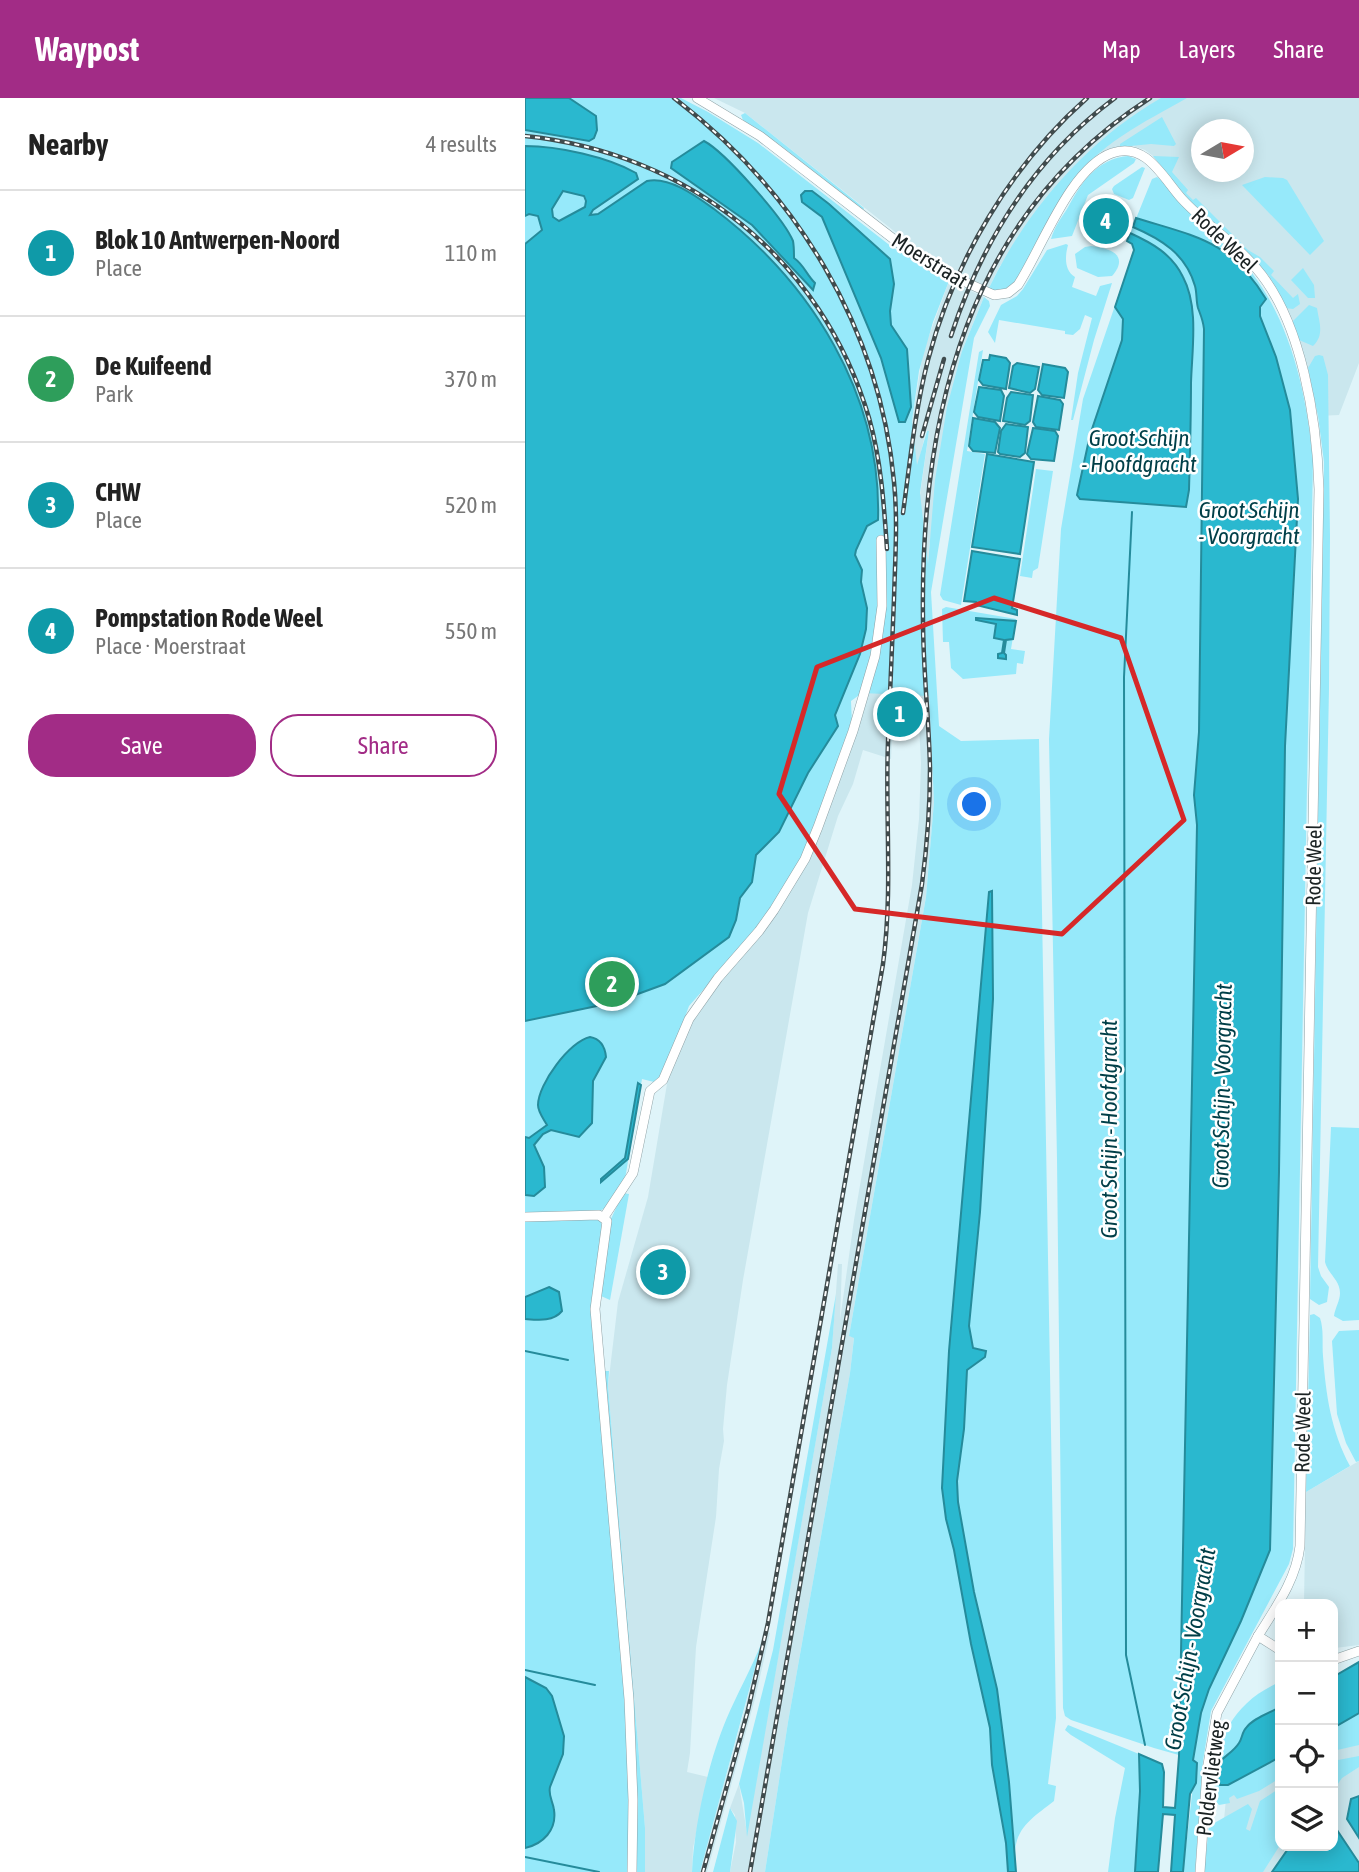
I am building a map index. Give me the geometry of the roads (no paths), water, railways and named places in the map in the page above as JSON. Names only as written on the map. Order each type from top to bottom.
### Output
[{"type":"street","name":"Moerstraat","points":[[697,98],[779,150],[913,254],[944,274],[994,295],[1008,293],[1018,285],[1084,173],[1099,160],[1113,153],[1131,151]]},
{"type":"street","name":"Rode Weel","points":[[1131,151],[1149,159],[1196,214],[1248,259],[1265,281],[1284,317],[1299,357],[1313,418],[1318,461],[1300,1546],[1298,1564],[1290,1583],[1258,1636]]},
{"type":"street","points":[[604,1217],[633,1173],[650,1091],[663,1080],[689,1019],[718,978],[774,910],[792,883],[814,838],[853,732],[875,656],[882,606],[881,540]]},
{"type":"street","points":[[525,1217],[604,1217]]},
{"type":"street","points":[[604,1217],[607,1226],[595,1309],[629,1699],[633,1800],[632,1872]]},
{"type":"street","points":[[1258,1636],[1275,1647]]},
{"type":"street","name":"Poldervlietweg","points":[[1200,1872],[1207,1770],[1217,1713],[1258,1636]]},
{"type":"street","points":[[1338,1658],[1359,1651]]},
{"type":"water","points":[[525,98],[569,98],[596,116],[597,130],[594,138],[589,141],[525,130]]},
{"type":"water","points":[[704,141],[739,172],[778,218],[793,241],[794,258],[815,283],[813,290],[752,225],[671,168],[672,162]]},
{"type":"water","points":[[525,146],[567,150],[597,157],[636,173],[638,179],[593,210],[590,215],[598,214],[647,181],[664,181],[699,198],[749,238],[781,271],[810,307],[834,345],[853,386],[868,429],[876,474],[878,520],[867,526],[855,555],[862,570],[861,582],[867,608],[866,629],[860,654],[835,715],[838,726],[808,773],[779,832],[756,855],[752,882],[740,898],[736,920],[729,937],[665,984],[616,1002],[525,1021],[525,244],[542,230],[538,216],[525,216]],"holes":[[[563,191],[584,196],[585,207],[559,221],[553,217],[552,209]]]},
{"type":"water","points":[[805,191],[812,191],[829,204],[890,259],[894,284],[891,325],[907,349],[911,407],[905,422],[899,422],[881,358],[822,217],[802,202],[801,195]]},
{"type":"water","name":"Groot Schijn - Voorgracht","points":[[1136,218],[1194,236],[1225,252],[1253,279],[1266,299],[1260,307],[1260,316],[1276,357],[1290,410],[1298,499],[1285,746],[1270,1550],[1201,1713],[1193,1760],[1197,1763],[1196,1783],[1190,1794],[1183,1872],[1171,1872],[1175,1815],[1163,1814],[1158,1872],[1135,1872],[1140,1791],[1139,1754],[1162,1764],[1163,1807],[1175,1808],[1179,1756],[1204,329],[1195,286],[1185,265],[1179,256],[1163,243],[1133,227]]},
{"type":"water","name":"Groot Schijn - Hoofdgracht","points":[[1130,233],[1154,245],[1173,262],[1183,277],[1191,301],[1193,342],[1189,490],[1186,507],[1080,499],[1077,495],[1090,435],[1122,340],[1123,319],[1115,307],[1134,250],[1132,244],[1127,241]]},
{"type":"water","points":[[990,355],[1006,358],[1010,363],[1006,389],[983,385],[979,380],[983,360],[989,360]]},
{"type":"water","points":[[1017,363],[1039,367],[1035,389],[1030,393],[1009,388],[1013,366]]},
{"type":"water","points":[[1043,364],[1065,368],[1068,372],[1064,398],[1042,395],[1038,390]]},
{"type":"water","points":[[979,387],[1001,390],[1004,396],[1000,421],[978,417],[974,412]]},
{"type":"water","points":[[1011,392],[1033,395],[1030,421],[1025,425],[1003,421],[1007,398]]},
{"type":"water","points":[[1038,396],[1060,400],[1063,404],[1059,430],[1036,427],[1033,422]]},
{"type":"water","points":[[973,418],[995,422],[1000,428],[995,453],[973,451],[969,446]]},
{"type":"water","points":[[1006,424],[1028,427],[1025,453],[1020,457],[998,452],[1001,431]]},
{"type":"water","points":[[1033,428],[1055,431],[1058,436],[1054,461],[1031,459],[1027,454]]},
{"type":"water","points":[[987,454],[1034,462],[1020,554],[972,547]]},
{"type":"water","points":[[972,551],[1020,559],[1012,608],[1017,610],[1017,615],[964,601]]},
{"type":"water","points":[[976,618],[1016,621],[1013,639],[1006,640],[1006,659],[998,658],[998,654],[1002,653],[1004,640],[994,638],[996,624]]},
{"type":"water","points":[[992,891],[993,999],[980,1212],[969,1326],[973,1348],[986,1351],[985,1357],[967,1370],[964,1429],[957,1481],[958,1502],[974,1592],[997,1689],[1009,1782],[1016,1872],[1008,1872],[1006,1843],[992,1765],[990,1728],[946,1519],[942,1488],[949,1351],[989,892]]},
{"type":"water","points":[[590,1037],[602,1044],[606,1057],[593,1081],[592,1123],[579,1137],[551,1130],[543,1134],[534,1145],[544,1167],[545,1187],[534,1196],[525,1195],[525,1137],[529,1138],[547,1125],[538,1108],[543,1086],[573,1046]]},
{"type":"water","points":[[638,1083],[641,1085],[628,1159],[601,1182],[601,1179],[625,1158]]},
{"type":"water","points":[[549,1287],[559,1292],[562,1311],[550,1319],[525,1319],[525,1297]]},
{"type":"water","points":[[1359,1662],[1359,1713],[1338,1725],[1338,1725],[1338,1674]]},
{"type":"water","points":[[525,1677],[546,1688],[552,1696],[564,1736],[563,1754],[550,1787],[554,1810],[551,1830],[538,1843],[525,1848]]},
{"type":"water","points":[[1275,1710],[1275,1760],[1228,1785],[1220,1785],[1218,1765],[1239,1743],[1249,1724]]},
{"type":"water","points":[[1359,1796],[1359,1838],[1347,1819],[1351,1799]]},
{"type":"water","points":[[1338,1832],[1359,1863],[1359,1872],[1272,1872],[1287,1851],[1338,1851]]},
{"type":"waterway","name":"Groot Schijn - Hoofdgracht","points":[[1132,512],[1124,677],[1126,1655],[1145,1745]]},
{"type":"waterway","points":[[525,1351],[568,1360]]},
{"type":"waterway","points":[[525,1670],[595,1685]]},
{"type":"waterway","points":[[525,1857],[599,1872]]},
{"type":"railway","points":[[674,98],[718,135],[758,176],[794,220],[825,267],[850,317],[871,370],[886,425],[896,511],[887,770],[888,908],[883,964],[768,1623],[748,1710],[703,1872]]},
{"type":"railway","points":[[903,513],[923,379],[939,323],[953,287],[970,251],[1010,184],[1059,124],[1087,98]]},
{"type":"railway","points":[[951,336],[978,267],[1014,204],[1060,147],[1115,98]]},
{"type":"railway","points":[[750,1872],[922,884],[930,768],[923,639],[924,543],[931,468],[945,395],[967,326],[997,261],[1037,200],[1088,146],[1150,98]]},
{"type":"railway","points":[[525,136],[585,146],[641,165],[693,191],[741,223],[782,263],[818,309],[847,361],[869,418],[879,466],[887,549]]},
{"type":"railway","points":[[922,436],[944,359]]},
{"type":"place","name":"Pompstation Rode Weel","points":[[1106,221]]},
{"type":"place","name":"Blok 10 Antwerpen-Noord","points":[[900,714]]},
{"type":"place","name":"De Kuifeend","points":[[612,984]]},
{"type":"place","name":"CHW","points":[[663,1272]]}]
